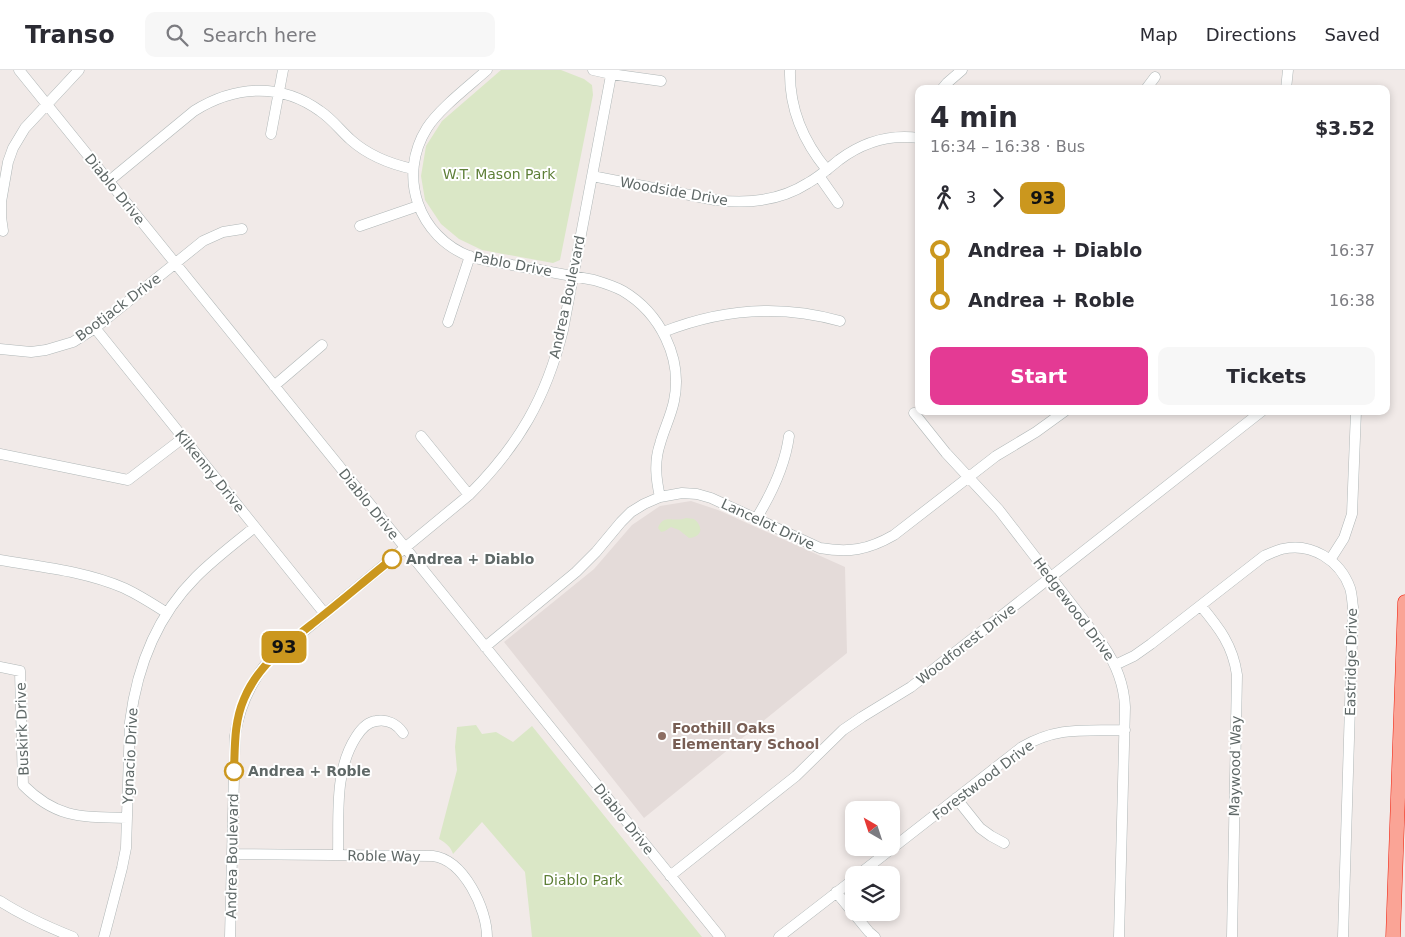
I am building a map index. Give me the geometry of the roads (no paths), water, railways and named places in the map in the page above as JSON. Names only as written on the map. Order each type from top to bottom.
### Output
[{"type":"highway","points":[[1393,937],[1405,602]]},
{"type":"street","name":"Diablo Drive","points":[[19,70],[720,937]]},
{"type":"street","points":[[3,231],[1,202],[8,162],[13,148],[25,128],[79,70]]},
{"type":"street","points":[[271,134],[283,70]]},
{"type":"street","name":"Pablo Drive","points":[[487,70],[437,115],[427,127],[420,140],[415,154],[413,169],[413,184],[418,206],[425,220],[439,237],[451,247],[470,256],[594,280],[622,290],[645,308],[655,319],[663,332],[672,355],[676,384],[672,413],[659,445],[657,458],[656,470],[660,497]]},
{"type":"street","points":[[593,70],[661,81]]},
{"type":"street","points":[[790,70],[791,91],[797,120],[838,203]]},
{"type":"street","points":[[945,85],[962,70]]},
{"type":"street","points":[[1286,85],[1288,70]]},
{"type":"street","name":"Andrea Boulevard","points":[[230,937],[235,736],[244,698],[253,681],[269,660],[469,496],[489,475],[522,431],[540,399],[558,351],[612,72]]},
{"type":"street","points":[[1149,85],[1155,77]]},
{"type":"street","points":[[109,182],[194,111],[221,97],[250,91],[279,93],[300,100],[320,110],[361,148],[378,158],[413,169]]},
{"type":"street","name":"Woodside Drive","points":[[592,176],[715,200],[756,201],[783,195],[802,187],[854,150],[866,144],[895,137],[915,138]]},
{"type":"street","points":[[360,226],[418,206]]},
{"type":"street","name":"Bootjack Drive","points":[[0,349],[31,352],[46,350],[73,342],[95,328],[203,242],[223,232],[242,229]]},
{"type":"street","points":[[448,322],[470,256]]},
{"type":"street","points":[[663,332],[706,318],[750,310],[804,312],[840,321]]},
{"type":"street","name":"Kilkenny Drive","points":[[95,328],[325,614]]},
{"type":"street","points":[[274,386],[322,345]]},
{"type":"street","name":"Hedgewood Drive","points":[[916,415],[946,453],[999,510],[1103,645],[1115,665],[1125,699],[1120,937]]},
{"type":"street","name":"Lancelot Drive","points":[[486,647],[576,572],[632,512],[660,497],[682,493],[697,494],[718,500],[820,548],[835,550],[866,548],[881,543],[894,535],[996,456],[1036,432],[1059,415]]},
{"type":"street","name":"Woodforest Drive","points":[[670,876],[796,776],[843,730],[862,716],[911,687],[1257,415]]},
{"type":"street","points":[[1330,560],[1344,538],[1352,514],[1356,415]]},
{"type":"street","points":[[421,436],[469,496]]},
{"type":"street","points":[[756,519],[778,478],[789,436]]},
{"type":"street","points":[[0,454],[128,480],[183,438]]},
{"type":"street","name":"Ygnacio Drive","points":[[104,937],[126,848],[132,702],[147,651],[157,629],[180,595],[196,577],[255,527]]},
{"type":"street","name":"Eastridge Drive","points":[[1115,665],[1134,656],[1151,644],[1264,556],[1276,550],[1304,548],[1318,552],[1339,568],[1351,593],[1352,607],[1343,937]]},
{"type":"street","points":[[0,560],[71,572],[103,581],[144,599],[167,613]]},
{"type":"street","name":"Maywood Way","points":[[1201,606],[1226,639],[1232,652],[1237,674],[1232,937]]},
{"type":"street","name":"Buskirk Drive","points":[[0,667],[20,671],[23,785],[45,804],[68,814],[84,817],[127,818]]},
{"type":"street","points":[[338,855],[340,785],[346,756],[353,742],[365,726],[377,720],[395,724],[403,733]]},
{"type":"street","name":"Forestwood Drive","points":[[869,866],[1022,747],[1040,738],[1060,732],[1073,730],[1125,730]]},
{"type":"street","points":[[956,798],[980,828],[1004,843]]},
{"type":"street","name":"Roble Way","points":[[232,854],[433,856],[441,858],[460,873],[476,894],[482,907],[487,937]]},
{"type":"street","points":[[779,937],[845,885]]},
{"type":"street","points":[[836,892],[875,937]]},
{"type":"street","points":[[0,901],[24,916],[73,937]]},
{"type":"place","name":"Andrea + Diablo","points":[[392,559]]},
{"type":"place","name":"Foothill Oaks Elementary School","points":[[662,736]]},
{"type":"place","name":"Andrea + Roble","points":[[234,771]]},
{"type":"park label","name":"W.T. Mason Park","points":[[499,174]]},
{"type":"park label","name":"Diablo Park","points":[[583,880]]}]
